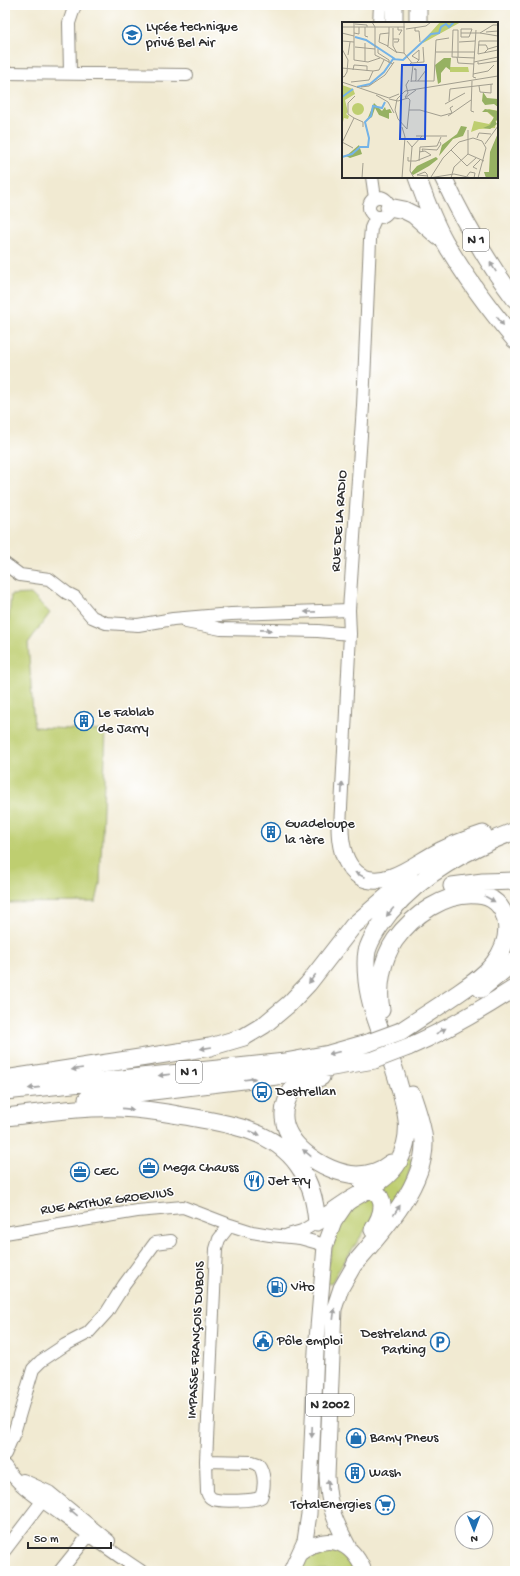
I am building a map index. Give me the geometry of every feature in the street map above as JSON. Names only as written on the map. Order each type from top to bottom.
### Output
[{"type":"highway","points":[[394,5],[394,22]]},
{"type":"highway","points":[[418,5],[418,22]]},
{"type":"highway","name":"N 1","points":[[417,178],[429,209],[446,243],[499,320],[515,340]]},
{"type":"highway","name":"N 1","points":[[444,178],[463,218],[501,281],[515,299]]},
{"type":"highway","points":[[382,212],[404,210],[414,215],[446,243]]},
{"type":"highway","points":[[340,827],[342,848],[350,868],[363,878],[377,880],[392,877],[440,851],[465,840],[515,824]]},
{"type":"highway","points":[[5,1117],[95,1108],[120,1108],[177,1115],[231,1125],[244,1129],[267,1138],[280,1147],[298,1164],[314,1197],[317,1222],[372,1188],[395,1167],[408,1136],[406,1111],[395,1071],[372,1006],[367,981],[366,960],[372,940],[384,919],[401,899],[429,875],[485,842],[515,829]]},
{"type":"highway","points":[[5,1079],[210,1047],[244,1037],[264,1025],[289,1004],[308,984],[353,926],[397,888],[446,856],[468,845],[515,829]]},
{"type":"highway","points":[[372,1006],[371,982],[380,952],[397,926],[417,906],[432,893],[455,885],[515,881]]},
{"type":"highway","points":[[356,1262],[381,1232],[407,1196],[417,1175],[424,1142],[420,1119],[382,1013],[379,997],[386,959],[395,940],[415,919],[433,906],[458,895],[480,895],[492,899],[500,907],[507,926],[505,942],[494,963],[485,973],[468,986],[401,1031]]},
{"type":"highway","name":"N 1","points":[[5,1091],[285,1062],[329,1054],[372,1042],[447,1011],[484,987],[515,961]]},
{"type":"highway","name":"N 1","points":[[5,1111],[285,1075],[374,1060],[424,1040],[473,1013],[515,980]]},
{"type":"highway","points":[[473,1013],[515,988]]},
{"type":"highway","points":[[356,1262],[362,1248],[382,1214],[383,1209],[381,1200],[372,1188],[332,1169],[305,1153],[289,1134],[286,1126],[284,1109],[289,1095],[295,1087],[307,1081],[374,1060]]},
{"type":"highway","points":[[332,1169],[355,1174],[376,1172],[392,1163],[402,1152]]},
{"type":"main road","points":[[316,1351],[326,1246],[334,1222],[349,1201]]},
{"type":"main road","name":"N 2002","points":[[299,1554],[305,1540],[308,1514],[316,1351],[317,1222]]},
{"type":"main road","name":"N 2002","points":[[349,1548],[331,1512],[327,1490],[327,1476],[334,1309],[341,1288],[356,1262]]},
{"type":"main road","points":[[290,1571],[294,1561],[307,1547],[317,1542],[328,1541],[338,1543],[349,1548],[357,1556],[364,1571]]},
{"type":"street","points":[[70,73],[69,23],[75,5]]},
{"type":"street","points":[[379,22],[380,5]]},
{"type":"street","points":[[5,73],[187,75]]},
{"type":"street","points":[[372,178],[375,198]]},
{"type":"street","points":[[380,197],[388,202],[382,212],[370,214],[368,208],[370,202],[375,198],[380,197]]},
{"type":"street","name":"RUE DE LA RADIO","points":[[340,827],[350,634],[349,610],[362,406],[370,240],[371,228],[382,212]]},
{"type":"street","points":[[5,564],[20,575],[50,579],[75,597],[92,617],[106,623],[138,625],[173,619],[231,614],[349,610]]},
{"type":"street","points":[[173,619],[221,629],[318,631],[350,634]]},
{"type":"street","name":"RUE ARTHUR GROEVIUS","points":[[5,1233],[175,1206],[190,1209],[230,1226],[261,1234],[305,1239],[318,1243]]},
{"type":"street","name":"RUE ARTHUR GROEVIUS","points":[[281,1236],[302,1231],[317,1222]]},
{"type":"street","name":"IMPASSE FRANÇOIS DUBOIS","points":[[206,1461],[252,1462],[258,1464],[263,1474],[263,1493],[261,1497],[253,1500],[218,1500],[209,1496],[206,1492],[206,1461],[216,1249],[220,1239],[230,1226]]},
{"type":"street","points":[[5,1454],[14,1433],[33,1369],[65,1345],[88,1333],[107,1312],[124,1284],[155,1243],[171,1241]]},
{"type":"street","points":[[7,1470],[45,1497],[141,1571]]},
{"type":"street","points":[[5,1550],[45,1497]]},
{"type":"street","points":[[60,1571],[91,1532]]},
{"type":"street","points":[[91,1532],[148,1571]]},
{"type":"green space","points":[[31,594],[50,613],[28,643],[34,727],[106,731],[100,884],[96,902],[5,903],[5,661],[11,595]]},
{"type":"green space","points":[[406,1158],[413,1161],[406,1181],[401,1194],[388,1209],[379,1186]]},
{"type":"green space","points":[[366,1195],[374,1200],[375,1215],[331,1284],[325,1283],[327,1267],[340,1218]]},
{"type":"green space","points":[[325,1547],[345,1553],[357,1571],[297,1571],[306,1555]]},
{"type":"place","name":"Lycée technique privé Bel Air","points":[[132,35]]},
{"type":"place","name":"Le Fablab de Jarry","points":[[84,721]]},
{"type":"place","name":"Guadeloupe la 1ère","points":[[271,832]]},
{"type":"place","name":"Destrellan","points":[[262,1092]]},
{"type":"place","name":"Mega Chauss","points":[[149,1168]]},
{"type":"place","name":"CEC","points":[[80,1172]]},
{"type":"place","name":"Jet Fry","points":[[254,1181]]},
{"type":"place","name":"Vito","points":[[277,1287]]},
{"type":"place","name":"Pôle emploi","points":[[263,1341]]},
{"type":"place","name":"Destreland Parking","points":[[440,1342]]},
{"type":"place","name":"Bamy Pneus","points":[[356,1438]]},
{"type":"place","name":"Wash","points":[[355,1473]]},
{"type":"place","name":"TotalEnergies","points":[[385,1505]]}]
